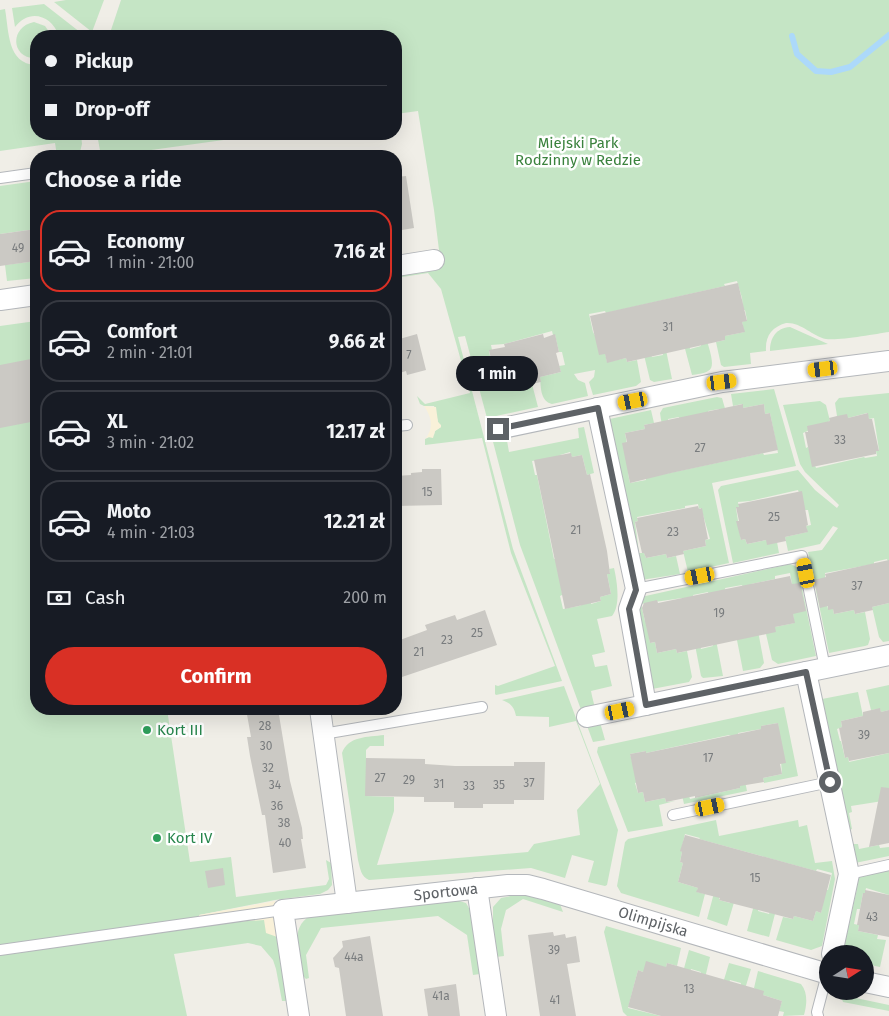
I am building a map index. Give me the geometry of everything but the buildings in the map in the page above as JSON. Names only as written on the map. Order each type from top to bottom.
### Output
[{"type":"street","points":[[402,265],[434,260]]},
{"type":"street","points":[[0,300],[30,296]]},
{"type":"street","points":[[498,429],[722,382],[889,361]]},
{"type":"street","points":[[598,408],[636,590],[629,609],[646,705]]},
{"type":"street","points":[[587,717],[889,654]]},
{"type":"street","points":[[815,670],[830,782],[849,874],[834,945]]},
{"type":"street","points":[[321,715],[348,903]]},
{"type":"street","name":"Olimpijska","points":[[477,888],[508,885],[535,887],[819,971]]},
{"type":"street","name":"Sportowa","points":[[283,910],[477,888],[496,1016]]},
{"type":"street","points":[[283,910],[299,1016]]},
{"type":"street","points":[[874,984],[889,987]]},
{"type":"lane","points":[[0,178],[30,173]]},
{"type":"lane","points":[[402,426],[408,425]]},
{"type":"lane","points":[[636,590],[802,556],[815,670]]},
{"type":"lane","points":[[323,734],[482,707]]},
{"type":"lane","points":[[673,815],[830,782]]},
{"type":"lane","points":[[849,874],[889,865]]},
{"type":"lane","points":[[0,950],[283,910]]},
{"type":"lane","points":[[818,1016],[817,1012],[820,1000]]},
{"type":"green space","points":[[66,0],[104,0],[93,30],[89,30],[54,2]]},
{"type":"green space","name":"Miejski Park Rodzinny w Redzie","points":[[121,0],[889,0],[889,332],[826,339],[797,325],[786,323],[770,333],[766,351],[750,353],[751,364],[724,367],[721,365],[716,342],[725,340],[725,336],[744,332],[742,322],[747,320],[737,281],[724,284],[725,286],[606,313],[605,311],[589,314],[593,332],[605,353],[607,362],[626,358],[627,362],[637,360],[641,382],[636,386],[593,395],[589,382],[594,377],[595,370],[574,374],[578,380],[585,383],[588,396],[552,404],[543,397],[540,377],[561,372],[559,366],[565,365],[562,352],[559,352],[555,335],[553,335],[552,331],[504,344],[491,345],[492,350],[489,351],[495,382],[499,381],[501,386],[520,382],[522,386],[532,384],[538,407],[487,418],[465,336],[458,337],[513,549],[562,681],[496,695],[495,685],[498,686],[555,666],[511,553],[482,438],[425,445],[425,439],[434,435],[435,431],[441,427],[434,406],[420,404],[417,396],[425,404],[470,393],[441,289],[428,273],[402,277],[402,273],[441,266],[418,111],[402,113],[402,30],[111,30]]},
{"type":"green space","points":[[44,4],[77,30],[56,30],[51,23],[40,16],[27,17],[15,27],[12,8]]},
{"type":"green space","points":[[5,9],[11,45],[15,53],[19,59],[30,64],[30,140],[82,140],[80,150],[56,150],[55,143],[0,151],[0,10]]},
{"type":"green space","points":[[34,22],[45,26],[48,30],[30,30],[30,57],[22,54],[16,42],[20,30]]},
{"type":"green space","points":[[98,140],[224,140],[151,150],[100,150]]},
{"type":"green space","points":[[30,182],[30,230],[0,234],[0,186]]},
{"type":"green space","points":[[30,262],[30,279],[7,281],[5,265]]},
{"type":"green space","points":[[30,322],[30,715],[168,715],[190,862],[231,857],[236,897],[326,885],[329,879],[326,860],[331,863],[332,885],[328,890],[320,894],[275,900],[199,915],[201,924],[264,919],[280,938],[287,1001],[282,1001],[273,960],[261,946],[248,943],[174,954],[187,1016],[0,1016],[0,326]]},
{"type":"green space","points":[[790,327],[828,344],[770,351],[771,342],[775,334],[781,329]]},
{"type":"green space","points":[[707,340],[712,361],[711,369],[705,373],[692,375],[684,345],[689,344],[690,349],[701,346],[701,341]]},
{"type":"green space","points":[[666,350],[672,379],[654,382],[650,380],[644,355],[650,353],[652,357],[663,355],[662,351]]},
{"type":"green space","points":[[774,389],[796,466],[712,483],[729,563],[688,572],[683,551],[706,546],[705,540],[710,539],[701,508],[699,509],[698,504],[685,506],[685,508],[637,517],[638,521],[635,522],[639,553],[644,553],[646,558],[666,554],[667,558],[676,556],[680,574],[641,580],[605,420],[651,410],[654,423],[644,425],[645,429],[625,433],[630,483],[763,453],[764,455],[778,453],[770,413],[765,414],[764,404],[743,408],[742,404],[733,406],[731,394]]},
{"type":"green space","points":[[889,393],[889,564],[887,559],[874,562],[874,564],[825,573],[825,595],[828,609],[833,609],[834,614],[854,610],[855,614],[865,612],[870,639],[868,645],[829,653],[808,552],[822,550],[838,528],[833,526],[820,544],[788,551],[785,537],[807,532],[806,526],[811,525],[808,510],[805,510],[798,490],[738,502],[739,507],[736,508],[741,540],[745,539],[747,544],[766,540],[777,542],[779,553],[733,563],[718,490],[721,486],[798,470],[815,490],[837,508],[839,505],[805,472],[800,464],[783,405],[820,401],[826,405],[830,421],[803,433],[806,448],[808,447],[816,468],[864,457],[877,456],[876,451],[879,450],[874,418],[869,419],[867,413],[848,418],[837,416],[835,403],[839,398]]},
{"type":"green space","points":[[717,397],[722,398],[726,412],[720,413],[719,409],[708,411],[709,416],[680,422],[679,417],[668,419],[668,424],[662,426],[660,413],[663,408]]},
{"type":"green space","points":[[584,427],[594,473],[587,475],[582,455],[572,457],[570,452],[560,455],[560,457],[532,461],[535,475],[537,475],[554,559],[560,558],[562,595],[560,596],[563,609],[579,606],[591,601],[591,604],[601,601],[600,597],[611,594],[607,574],[610,573],[609,569],[614,568],[618,593],[617,606],[612,616],[597,619],[605,652],[592,655],[595,667],[607,665],[612,686],[591,691],[605,740],[593,742],[520,545],[492,438],[506,435],[509,452],[579,438],[578,428]]},
{"type":"green space","points":[[790,564],[798,569],[816,656],[778,664],[772,660],[766,634],[775,627],[794,623],[793,590],[790,573],[775,576],[775,579],[751,584],[744,590],[742,585],[725,588],[727,599],[710,603],[708,592],[693,595],[694,600],[683,602],[682,598],[641,604],[645,621],[647,621],[650,643],[655,642],[657,653],[676,649],[677,653],[687,651],[692,677],[689,682],[652,689],[637,616],[641,597]]},
{"type":"green space","points":[[889,603],[889,641],[883,642],[879,637],[872,607]]},
{"type":"green space","points":[[758,631],[764,663],[760,668],[743,671],[736,635]]},
{"type":"green space","points":[[716,640],[723,676],[703,678],[695,645],[700,644],[701,649],[713,646],[712,641]]},
{"type":"green space","points":[[889,685],[889,710],[881,712],[880,709],[871,710],[866,690]]},
{"type":"green space","points":[[564,686],[618,830],[607,885],[588,882],[594,861],[572,855],[565,878],[531,868],[369,880],[364,877],[358,860],[342,753],[349,743],[359,738],[384,735],[384,746],[370,746],[366,750],[366,796],[394,797],[394,811],[377,865],[528,852],[534,844],[580,835],[577,810],[600,784],[576,721],[549,727],[549,717],[516,716],[511,705],[502,700]]},
{"type":"green space","points":[[858,692],[863,716],[841,721],[842,727],[837,729],[840,741],[845,758],[848,757],[849,762],[889,753],[889,800],[851,806],[852,812],[849,813],[852,829],[850,830],[853,844],[858,844],[859,849],[879,845],[880,848],[889,847],[889,856],[855,863],[822,699]]},
{"type":"green space","points":[[784,707],[798,776],[764,783],[763,778],[782,774],[778,723],[761,726],[761,729],[738,733],[738,739],[729,735],[646,753],[646,751],[630,754],[638,782],[635,783],[638,793],[643,792],[645,802],[665,798],[666,802],[675,801],[659,805],[663,826],[628,832],[597,752],[598,747]]},
{"type":"green space","points":[[745,781],[747,791],[684,804],[682,795],[688,793],[690,799],[740,788],[740,782]]},
{"type":"green space","points":[[716,820],[719,836],[798,820],[799,827],[807,825],[815,863],[832,861],[835,879],[822,945],[811,950],[776,940],[783,917],[793,919],[794,916],[813,921],[816,911],[821,913],[825,890],[828,890],[832,873],[817,869],[816,871],[685,834],[680,862],[683,863],[678,882],[698,888],[697,892],[705,894],[699,917],[621,893],[617,886],[625,842],[628,839]]},
{"type":"green space","points":[[889,870],[889,895],[866,888],[865,893],[863,893],[860,909],[857,909],[854,924],[859,925],[858,931],[878,935],[877,939],[886,940],[880,967],[874,966],[874,945],[844,945],[857,889],[858,876]]},
{"type":"green space","points":[[714,893],[720,894],[719,900],[730,903],[731,898],[735,899],[727,926],[707,919]]},
{"type":"green space","points":[[521,894],[536,896],[560,904],[563,912],[523,899],[506,910],[501,929],[504,956],[496,957],[493,934],[493,907],[501,898]]},
{"type":"green space","points":[[456,900],[466,903],[470,910],[480,974],[473,975],[467,935],[438,916],[321,928],[306,955],[309,978],[306,979],[302,975],[297,935],[299,927],[310,916]]},
{"type":"green space","points":[[754,905],[759,906],[758,911],[769,914],[771,909],[776,910],[769,937],[747,931]]},
{"type":"green space","points":[[606,926],[681,948],[677,966],[667,963],[666,967],[643,972],[638,970],[628,1008],[661,1016],[627,1016],[623,1012],[604,932]]},
{"type":"green space","points":[[689,950],[710,957],[705,978],[700,977],[701,972],[691,969],[689,974],[683,972]]},
{"type":"green space","points":[[729,963],[751,969],[745,989],[740,988],[741,983],[730,980],[728,985],[723,983]]},
{"type":"green space","points":[[758,971],[801,984],[805,991],[806,999],[804,1015],[783,1016],[784,1012],[779,1011],[782,1001],[763,995],[754,988]]},
{"type":"green space","points":[[842,1000],[865,1000],[889,1005],[889,1011],[843,1002]]},
{"type":"sand","points":[[424,406],[436,407],[438,422],[441,427],[435,431],[433,438],[428,437],[425,439],[430,431],[431,423],[429,414]]},
{"type":"sand","points":[[275,901],[280,938],[266,933],[264,920],[200,924],[199,915]]},
{"type":"waterway","points":[[792,36],[797,54],[816,71],[831,72],[850,67],[889,35]]},
{"type":"place","name":"Kort III","points":[[147,730]]},
{"type":"place","name":"Kort IV","points":[[157,838]]},
{"type":"route","points":[[498,429],[598,408],[636,590],[629,609],[646,705],[806,672],[830,782]]}]
